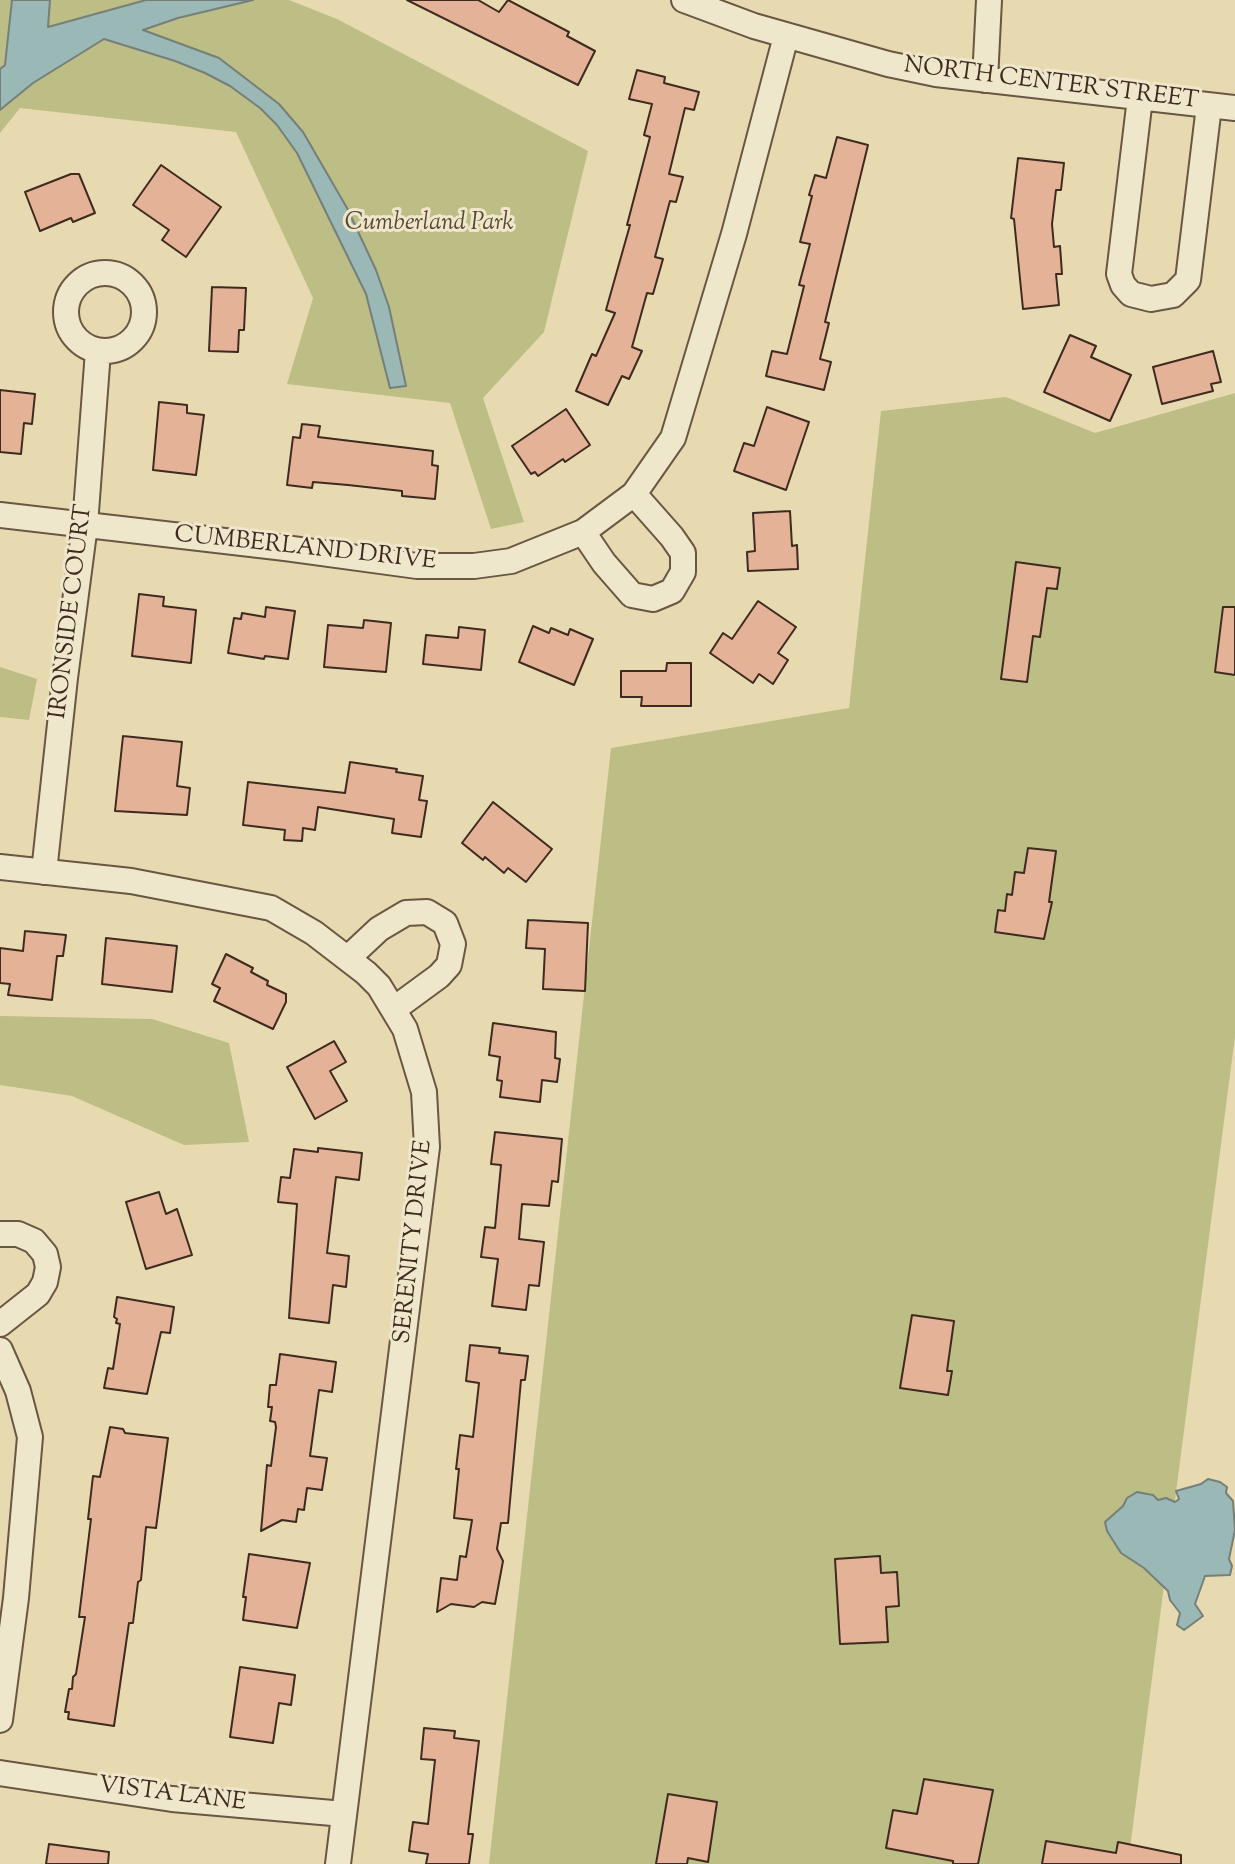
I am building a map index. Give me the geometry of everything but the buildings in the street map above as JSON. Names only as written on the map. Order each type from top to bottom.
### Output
[{"type":"street","name":"NORTH CENTER STREET","points":[[684,0],[786,36],[936,74],[1235,108]]},
{"type":"street","points":[[985,80],[989,0]]},
{"type":"street","name":"CUMBERLAND DRIVE","points":[[0,515],[417,566],[474,566],[511,561],[583,532],[634,494],[673,438],[734,234],[786,36]]},
{"type":"street","points":[[1140,98],[1119,274],[1131,294],[1151,299],[1173,295],[1188,280],[1209,106]]},
{"type":"street","name":"IRONSIDE COURT","points":[[44,872],[85,525],[98,351]]},
{"type":"street","points":[[583,532],[604,563],[632,595],[653,599],[672,591],[683,572],[683,553],[634,494]]},
{"type":"street","name":"SERENITY DRIVE","points":[[0,867],[131,881],[271,908],[314,933],[348,958],[379,986],[405,1029],[424,1092],[427,1147],[338,1864]]},
{"type":"street","points":[[348,958],[379,929],[406,913],[427,912],[445,923],[453,944],[449,965],[394,1009]]},
{"type":"street","points":[[0,1234],[18,1234],[34,1241],[45,1254],[48,1267],[38,1294],[0,1324]]},
{"type":"street","points":[[0,1350],[18,1391],[30,1437],[16,1598],[0,1720]]},
{"type":"street","name":"VISTA LANE","points":[[0,1773],[172,1799],[344,1814]]},
{"type":"green space","name":"Cumberland Park","points":[[0,0],[289,0],[337,19],[588,151],[544,332],[483,398],[524,522],[491,529],[450,403],[287,384],[313,298],[236,132],[20,108],[0,133]]},
{"type":"green space","points":[[1235,393],[1235,1036],[1128,1864],[489,1864],[611,748],[849,708],[881,411],[1006,397],[1095,433]]},
{"type":"green space","points":[[0,667],[37,679],[29,720],[0,717]]},
{"type":"green space","points":[[0,1016],[152,1019],[229,1043],[249,1142],[184,1145],[72,1096],[0,1085]]},
{"type":"water","points":[[12,0],[50,0],[48,27],[146,0],[253,0],[143,30],[219,58],[279,104],[303,132],[347,208],[376,270],[389,307],[406,386],[390,388],[366,294],[297,153],[260,108],[230,86],[205,73],[104,39],[33,83],[0,110],[0,69],[5,65]]},
{"type":"water","points":[[1208,1479],[1227,1487],[1226,1493],[1233,1501],[1235,1530],[1229,1559],[1232,1566],[1230,1575],[1205,1576],[1195,1604],[1203,1616],[1184,1630],[1177,1625],[1180,1613],[1170,1600],[1168,1591],[1144,1568],[1121,1553],[1105,1522],[1123,1506],[1127,1498],[1137,1492],[1175,1502],[1179,1499],[1176,1491]]}]
